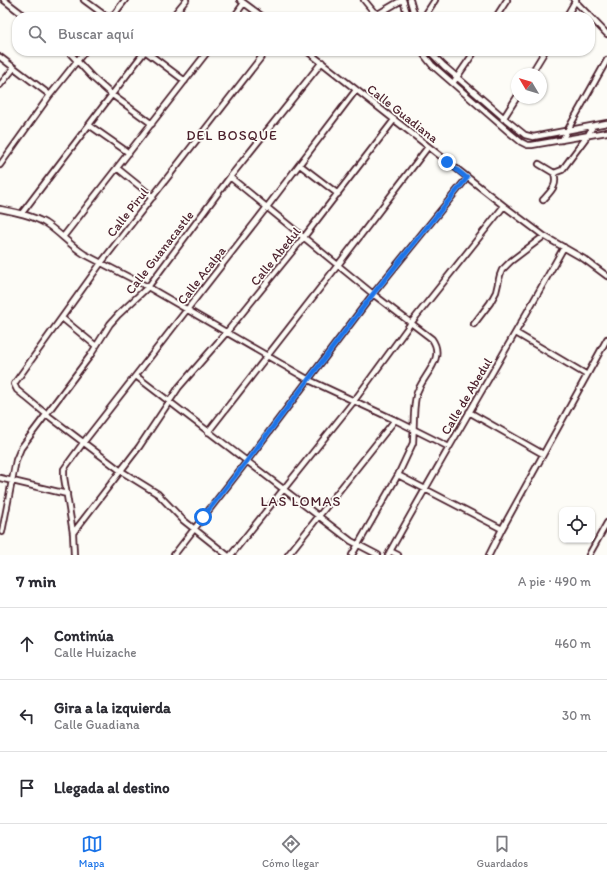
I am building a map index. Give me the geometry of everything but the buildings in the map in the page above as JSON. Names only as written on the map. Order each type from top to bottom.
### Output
[{"type":"street","points":[[4,0],[20,12]]},
{"type":"street","points":[[84,0],[100,12]]},
{"type":"street","points":[[116,12],[125,0]]},
{"type":"street","points":[[176,12],[186,0]]},
{"type":"street","points":[[364,0],[375,12]]},
{"type":"street","points":[[382,12],[403,0],[407,12]]},
{"type":"street","points":[[410,0],[414,12]]},
{"type":"street","points":[[427,12],[435,0]]},
{"type":"street","points":[[499,12],[507,0]]},
{"type":"street","points":[[569,12],[575,0],[586,12]]},
{"type":"street","points":[[237,12],[242,2],[256,12]]},
{"type":"street","points":[[595,21],[607,34]]},
{"type":"street","points":[[73,56],[92,77],[111,94],[152,124]]},
{"type":"street","points":[[0,166],[50,95],[81,56]]},
{"type":"street","points":[[22,213],[141,56]]},
{"type":"street","points":[[152,56],[185,81]]},
{"type":"street","points":[[63,237],[204,56]]},
{"type":"street","name":"Calle Pirul","points":[[46,414],[17,390],[14,384],[16,380],[101,263],[262,56]]},
{"type":"street","name":"Calle Guadiana","points":[[314,56],[504,206],[544,236],[584,259],[607,276]]},
{"type":"street","points":[[425,56],[453,83],[521,142],[527,145],[607,132]]},
{"type":"street","points":[[435,56],[524,135],[533,138],[607,123]]},
{"type":"street","points":[[453,83],[472,56]]},
{"type":"street","points":[[535,68],[542,56]]},
{"type":"street","points":[[0,57],[50,95]]},
{"type":"street","points":[[562,140],[607,60]]},
{"type":"street","name":"Calle Guanacastle","points":[[2,532],[17,455],[90,356],[110,324],[148,287],[230,177],[322,62]]},
{"type":"street","points":[[0,85],[14,68]]},
{"type":"street","name":"Calle Acalpa","points":[[67,494],[63,472],[83,443],[188,310],[356,90]]},
{"type":"street","points":[[500,124],[513,104]]},
{"type":"street","name":"Calle Abedul","points":[[73,533],[121,472],[181,384],[226,334],[338,194],[394,120]]},
{"type":"street","points":[[89,125],[129,153]]},
{"type":"street","points":[[554,173],[562,170],[593,126]]},
{"type":"street","points":[[208,432],[428,147]]},
{"type":"street","points":[[539,164],[554,173],[556,180],[555,186],[543,200]]},
{"type":"street","points":[[300,165],[338,194]]},
{"type":"street","points":[[117,168],[153,197]]},
{"type":"street","points":[[230,177],[373,294],[432,339],[437,348],[435,361],[417,394],[413,443],[411,449],[398,475],[352,555]]},
{"type":"street","points":[[174,555],[309,380],[373,294],[467,178]]},
{"type":"street","points":[[231,555],[354,401],[411,324],[504,206]]},
{"type":"street","points":[[0,209],[22,213],[40,220],[75,248],[148,287],[226,334],[309,380],[396,420],[448,447]]},
{"type":"street","points":[[474,324],[490,303],[496,292],[502,270],[511,261],[544,236]]},
{"type":"street","name":"Calle de Abedul","points":[[389,553],[426,489],[448,447],[516,333],[564,247]]},
{"type":"street","points":[[62,318],[96,346]]},
{"type":"street","points":[[516,333],[587,375]]},
{"type":"street","points":[[489,555],[607,339]]},
{"type":"street","points":[[136,376],[318,517],[358,545],[378,555]]},
{"type":"street","points":[[469,412],[543,454]]},
{"type":"street","points":[[46,414],[121,472],[158,494],[174,511],[227,555]]},
{"type":"street","points":[[288,555],[396,420]]},
{"type":"street","points":[[398,475],[502,529]]},
{"type":"street","points":[[0,478],[67,494],[73,533],[74,555]]},
{"type":"street","points":[[589,555],[607,524]]},
{"type":"street","points":[[389,553],[398,555]]},
{"type":"district","name":"DEL BOSQUE","points":[[232,135]]},
{"type":"district","name":"LAS LOMAS","points":[[301,501]]},
{"type":"route","points":[[203,517],[373,294],[467,178],[447,162]]}]
